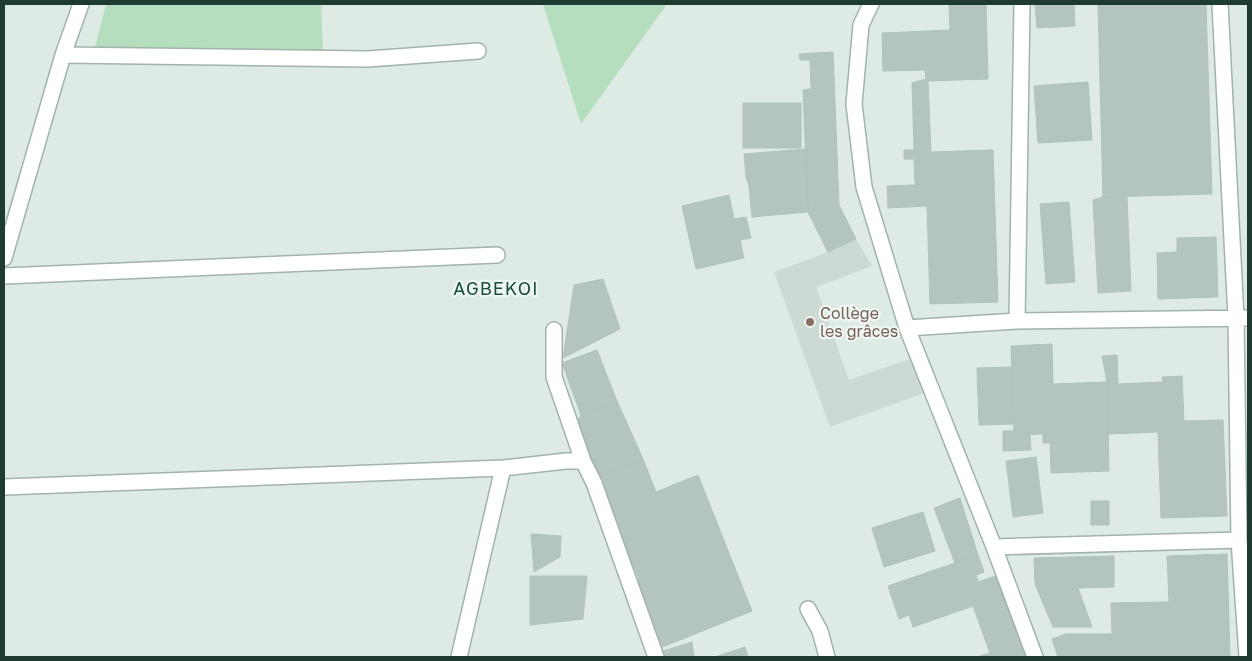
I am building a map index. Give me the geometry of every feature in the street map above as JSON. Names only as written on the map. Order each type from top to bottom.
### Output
[{"type":"street","points":[[4,258],[63,55],[81,4]]},
{"type":"street","points":[[871,4],[861,24],[854,104],[864,187],[907,328],[994,547],[1035,657]]},
{"type":"street","points":[[1017,321],[1022,4]]},
{"type":"street","points":[[1220,4],[1242,318],[1239,540],[1248,657]]},
{"type":"street","points":[[63,55],[368,59],[478,51]]},
{"type":"street","points":[[4,276],[497,255]]},
{"type":"street","points":[[907,328],[1017,321],[1242,318]]},
{"type":"street","points":[[554,330],[554,377],[583,461],[594,483],[656,657]]},
{"type":"street","points":[[4,488],[503,468],[583,461]]},
{"type":"street","points":[[459,657],[503,468]]},
{"type":"street","points":[[994,547],[1239,540]]},
{"type":"street","points":[[808,609],[820,631],[827,657]]},
{"type":"shaded area","name":"Collège les grâces","points":[[856,239],[872,266],[816,287],[849,380],[912,358],[924,393],[830,427],[774,272],[828,252]]},
{"type":"green space","points":[[106,4],[321,4],[323,53],[94,51]]},
{"type":"green space","points":[[543,4],[667,4],[581,124]]},
{"type":"building","points":[[949,4],[986,4],[988,79],[928,81],[931,152],[993,150],[998,302],[930,304],[927,206],[888,208],[887,186],[915,185],[914,159],[904,159],[904,150],[914,150],[912,83],[926,79],[925,70],[883,71],[882,33],[950,30]]},
{"type":"building","points":[[1035,4],[1074,4],[1075,26],[1037,28]]},
{"type":"building","points":[[1098,4],[1206,4],[1212,194],[1103,197]]},
{"type":"building","points":[[833,52],[839,205],[856,239],[828,252],[808,212],[803,90],[811,89],[810,60],[800,60],[799,54]]},
{"type":"building","points":[[1088,82],[1092,140],[1038,143],[1034,86]]},
{"type":"building","points":[[743,103],[801,103],[801,148],[743,148]]},
{"type":"building","points":[[806,149],[808,212],[752,217],[744,154]]},
{"type":"building","points":[[729,195],[734,219],[746,217],[751,238],[740,240],[744,258],[696,269],[682,206]]},
{"type":"building","points":[[1127,196],[1131,291],[1098,293],[1093,200],[1103,197]]},
{"type":"building","points":[[1069,202],[1075,282],[1046,284],[1040,204]]},
{"type":"building","points":[[1216,237],[1218,297],[1158,299],[1157,253],[1177,252],[1177,238]]},
{"type":"building","points":[[603,279],[620,329],[563,358],[574,285]]},
{"type":"building","points":[[1052,344],[1053,384],[1107,382],[1109,471],[1051,473],[1050,443],[1043,443],[1043,434],[1014,435],[1011,346]]},
{"type":"building","points":[[597,350],[617,401],[581,415],[562,363]]},
{"type":"building","points":[[1117,355],[1118,384],[1163,382],[1162,377],[1182,376],[1184,421],[1223,420],[1227,516],[1161,518],[1158,432],[1108,434],[1107,382],[1102,356]]},
{"type":"building","points":[[1012,367],[1013,424],[979,425],[977,368]]},
{"type":"building","points":[[617,401],[643,459],[598,477],[573,428],[581,415]]},
{"type":"building","points":[[1003,431],[1014,431],[1014,435],[1030,435],[1031,450],[1003,451]]},
{"type":"building","points":[[1036,457],[1043,513],[1013,517],[1006,461]]},
{"type":"building","points":[[643,459],[656,492],[698,475],[752,611],[660,648],[634,583],[639,579],[598,477]]},
{"type":"building","points":[[960,498],[978,555],[955,563],[934,508]]},
{"type":"building","points":[[1091,501],[1109,501],[1109,525],[1091,525]]},
{"type":"building","points":[[923,512],[935,551],[884,567],[872,528]]},
{"type":"building","points":[[531,534],[561,536],[560,557],[534,572]]},
{"type":"building","points":[[1227,554],[1230,657],[1072,657],[1071,655],[1058,657],[1052,639],[1066,634],[1112,634],[1111,603],[1169,602],[1167,556]]},
{"type":"building","points":[[978,555],[984,572],[976,575],[978,582],[996,576],[1025,657],[977,657],[990,653],[973,606],[913,627],[909,615],[899,619],[888,586]]},
{"type":"building","points":[[1114,556],[1114,587],[1078,588],[1092,627],[1053,627],[1035,584],[1034,558]]},
{"type":"building","points":[[530,576],[587,576],[583,619],[530,625]]},
{"type":"building","points":[[692,642],[694,657],[662,657],[660,652]]},
{"type":"building","points":[[745,647],[748,657],[715,657]]},
{"type":"place","name":"Collège les grâces","points":[[810,322]]},
{"type":"district","name":"AGBEKOI","points":[[496,289]]}]
